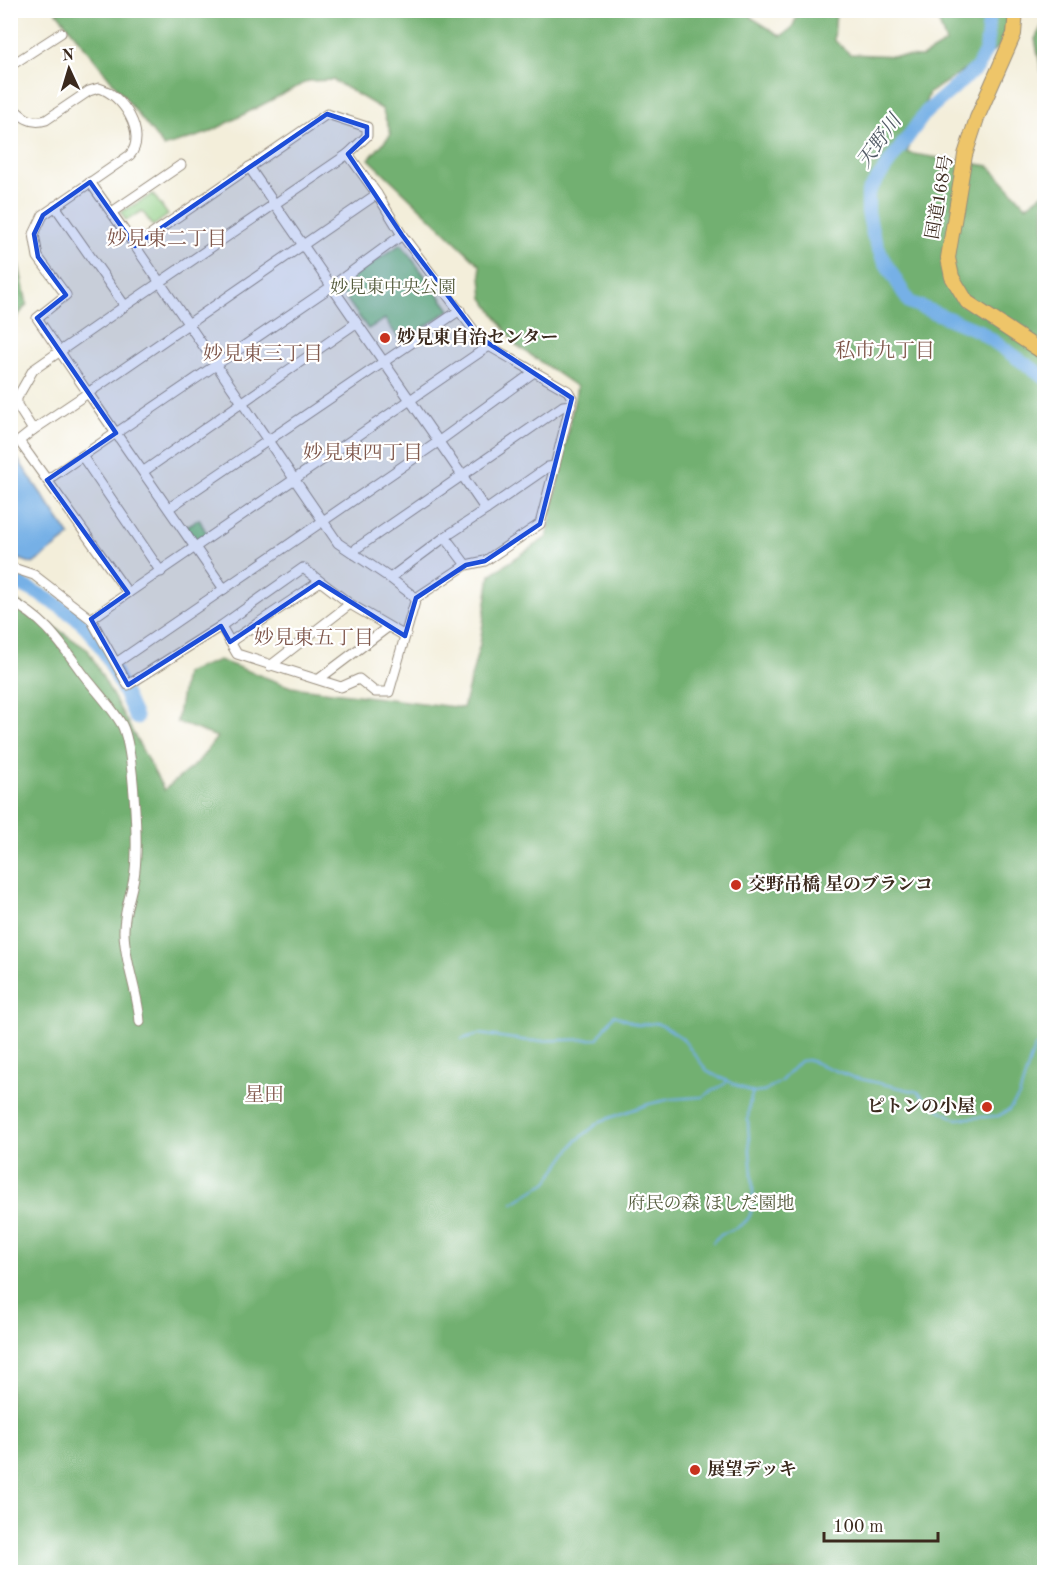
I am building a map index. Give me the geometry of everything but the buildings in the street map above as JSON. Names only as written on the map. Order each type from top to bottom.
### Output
[{"type":"highway","name":"国道168号","points":[[1016,10],[1014,34],[977,118],[965,155],[948,258],[952,277],[967,302],[1044,353]]},
{"type":"street","points":[[10,66],[61,33]]},
{"type":"street","points":[[10,105],[29,121],[38,123],[99,88],[115,96],[137,128],[136,148],[130,155],[43,215],[33,234],[38,257],[66,295],[37,318],[224,589]]},
{"type":"street","points":[[33,430],[17,405],[17,398],[33,370],[348,154],[367,135],[367,127],[327,114],[135,246]]},
{"type":"street","points":[[221,626],[237,654],[341,687],[359,679],[375,692],[389,692],[416,598],[466,565],[485,561],[540,524],[572,398],[568,391],[489,346],[402,235],[348,154]]},
{"type":"street","points":[[112,212],[181,165]]},
{"type":"street","points":[[249,167],[486,510]]},
{"type":"street","points":[[90,182],[338,543],[416,598]]},
{"type":"street","points":[[128,593],[46,480],[15,443],[376,194]]},
{"type":"street","points":[[55,206],[125,306]]},
{"type":"street","points":[[46,480],[332,286],[402,235]]},
{"type":"street","points":[[169,508],[460,310]]},
{"type":"street","points":[[144,471],[356,322]]},
{"type":"street","points":[[91,619],[489,346]]},
{"type":"street","points":[[116,663],[438,442],[534,372]]},
{"type":"street","points":[[354,554],[357,549],[563,406],[572,405]]},
{"type":"street","points":[[82,456],[161,572]]},
{"type":"street","points":[[390,578],[445,537],[548,467],[555,466]]},
{"type":"street","points":[[445,537],[466,565]]},
{"type":"street","points":[[10,567],[34,575],[91,619],[128,686],[221,626],[303,568],[350,604],[405,636]]},
{"type":"street","points":[[230,642],[319,582]]},
{"type":"street","points":[[10,601],[33,613],[54,632],[123,726],[128,743],[137,844],[135,872],[127,899],[124,930],[131,975],[139,1001],[140,1022]]},
{"type":"street","points":[[270,666],[350,604]]},
{"type":"street","points":[[319,679],[388,627]]},
{"type":"highlighted area","points":[[327,114],[367,127],[367,136],[348,154],[402,235],[479,337],[572,398],[540,524],[485,561],[466,565],[416,598],[405,636],[319,582],[230,642],[221,626],[128,685],[91,619],[128,593],[47,480],[116,433],[37,318],[66,295],[38,257],[34,234],[43,215],[90,182],[135,246]]},
{"type":"green space","name":"府民の森 ほしだ園地","points":[[750,10],[752,18],[781,36],[792,28],[799,11],[836,11],[834,40],[850,54],[922,57],[946,43],[938,20],[938,11],[1015,11],[998,48],[929,93],[907,153],[989,166],[1026,206],[1044,193],[1044,1572],[10,1572],[10,1022],[15,936],[10,916],[11,597],[88,650],[164,790],[198,762],[217,737],[177,722],[185,673],[219,660],[291,687],[463,708],[480,644],[490,575],[547,537],[577,387],[516,345],[483,298],[480,265],[369,159],[391,134],[382,109],[333,80],[308,81],[208,133],[164,147],[56,11]]},
{"type":"green space","points":[[1044,22],[1044,85],[1035,39]]},
{"type":"green space","points":[[10,126],[13,128],[11,228],[27,304],[11,325]]},
{"type":"green space","points":[[153,194],[168,215],[153,226],[142,211],[126,221],[121,212]]},
{"type":"green space","name":"妙見東中央公園","points":[[401,244],[450,310],[401,342],[385,319],[368,329],[338,287]]},
{"type":"green space","points":[[199,519],[207,534],[195,542],[185,527]]},
{"type":"water","points":[[17,458],[70,536],[33,564],[11,556],[11,462]]},
{"type":"waterway","name":"天野川","points":[[990,10],[986,50],[977,68],[926,112],[868,192],[868,212],[873,235],[882,257],[909,302],[979,331],[1044,377]]},
{"type":"waterway","points":[[10,580],[49,600],[85,626],[100,645],[136,718]]},
{"type":"waterway","points":[[462,1039],[479,1034],[529,1041],[597,1039],[614,1015],[638,1025],[656,1023],[667,1028],[682,1038],[708,1072],[753,1093],[762,1092],[780,1082],[800,1061],[808,1060],[852,1077],[918,1092],[931,1105],[956,1119],[998,1116],[1009,1110],[1019,1096],[1034,1048],[1044,1039]]},
{"type":"waterway","points":[[513,1203],[547,1182],[576,1141],[601,1121],[649,1104],[671,1099],[702,1097],[726,1083]]},
{"type":"waterway","points":[[713,1242],[721,1235],[743,1224],[752,1210],[748,1122],[749,1105],[753,1093]]},
{"type":"place","name":"妙見東自治センター","points":[[385,338]]},
{"type":"place","name":"交野吊橋 星のブランコ","points":[[736,885]]},
{"type":"place","name":"ピトンの小屋","points":[[987,1107]]},
{"type":"place","name":"展望デッキ","points":[[695,1470]]},
{"type":"district","name":"妙見東二丁目","points":[[167,240]]},
{"type":"district","name":"私市九丁目","points":[[885,352]]},
{"type":"district","name":"妙見東三丁目","points":[[263,355]]},
{"type":"district","name":"妙見東四丁目","points":[[363,454]]},
{"type":"district","name":"妙見東五丁目","points":[[314,639]]},
{"type":"district","name":"星田","points":[[264,1096]]}]
